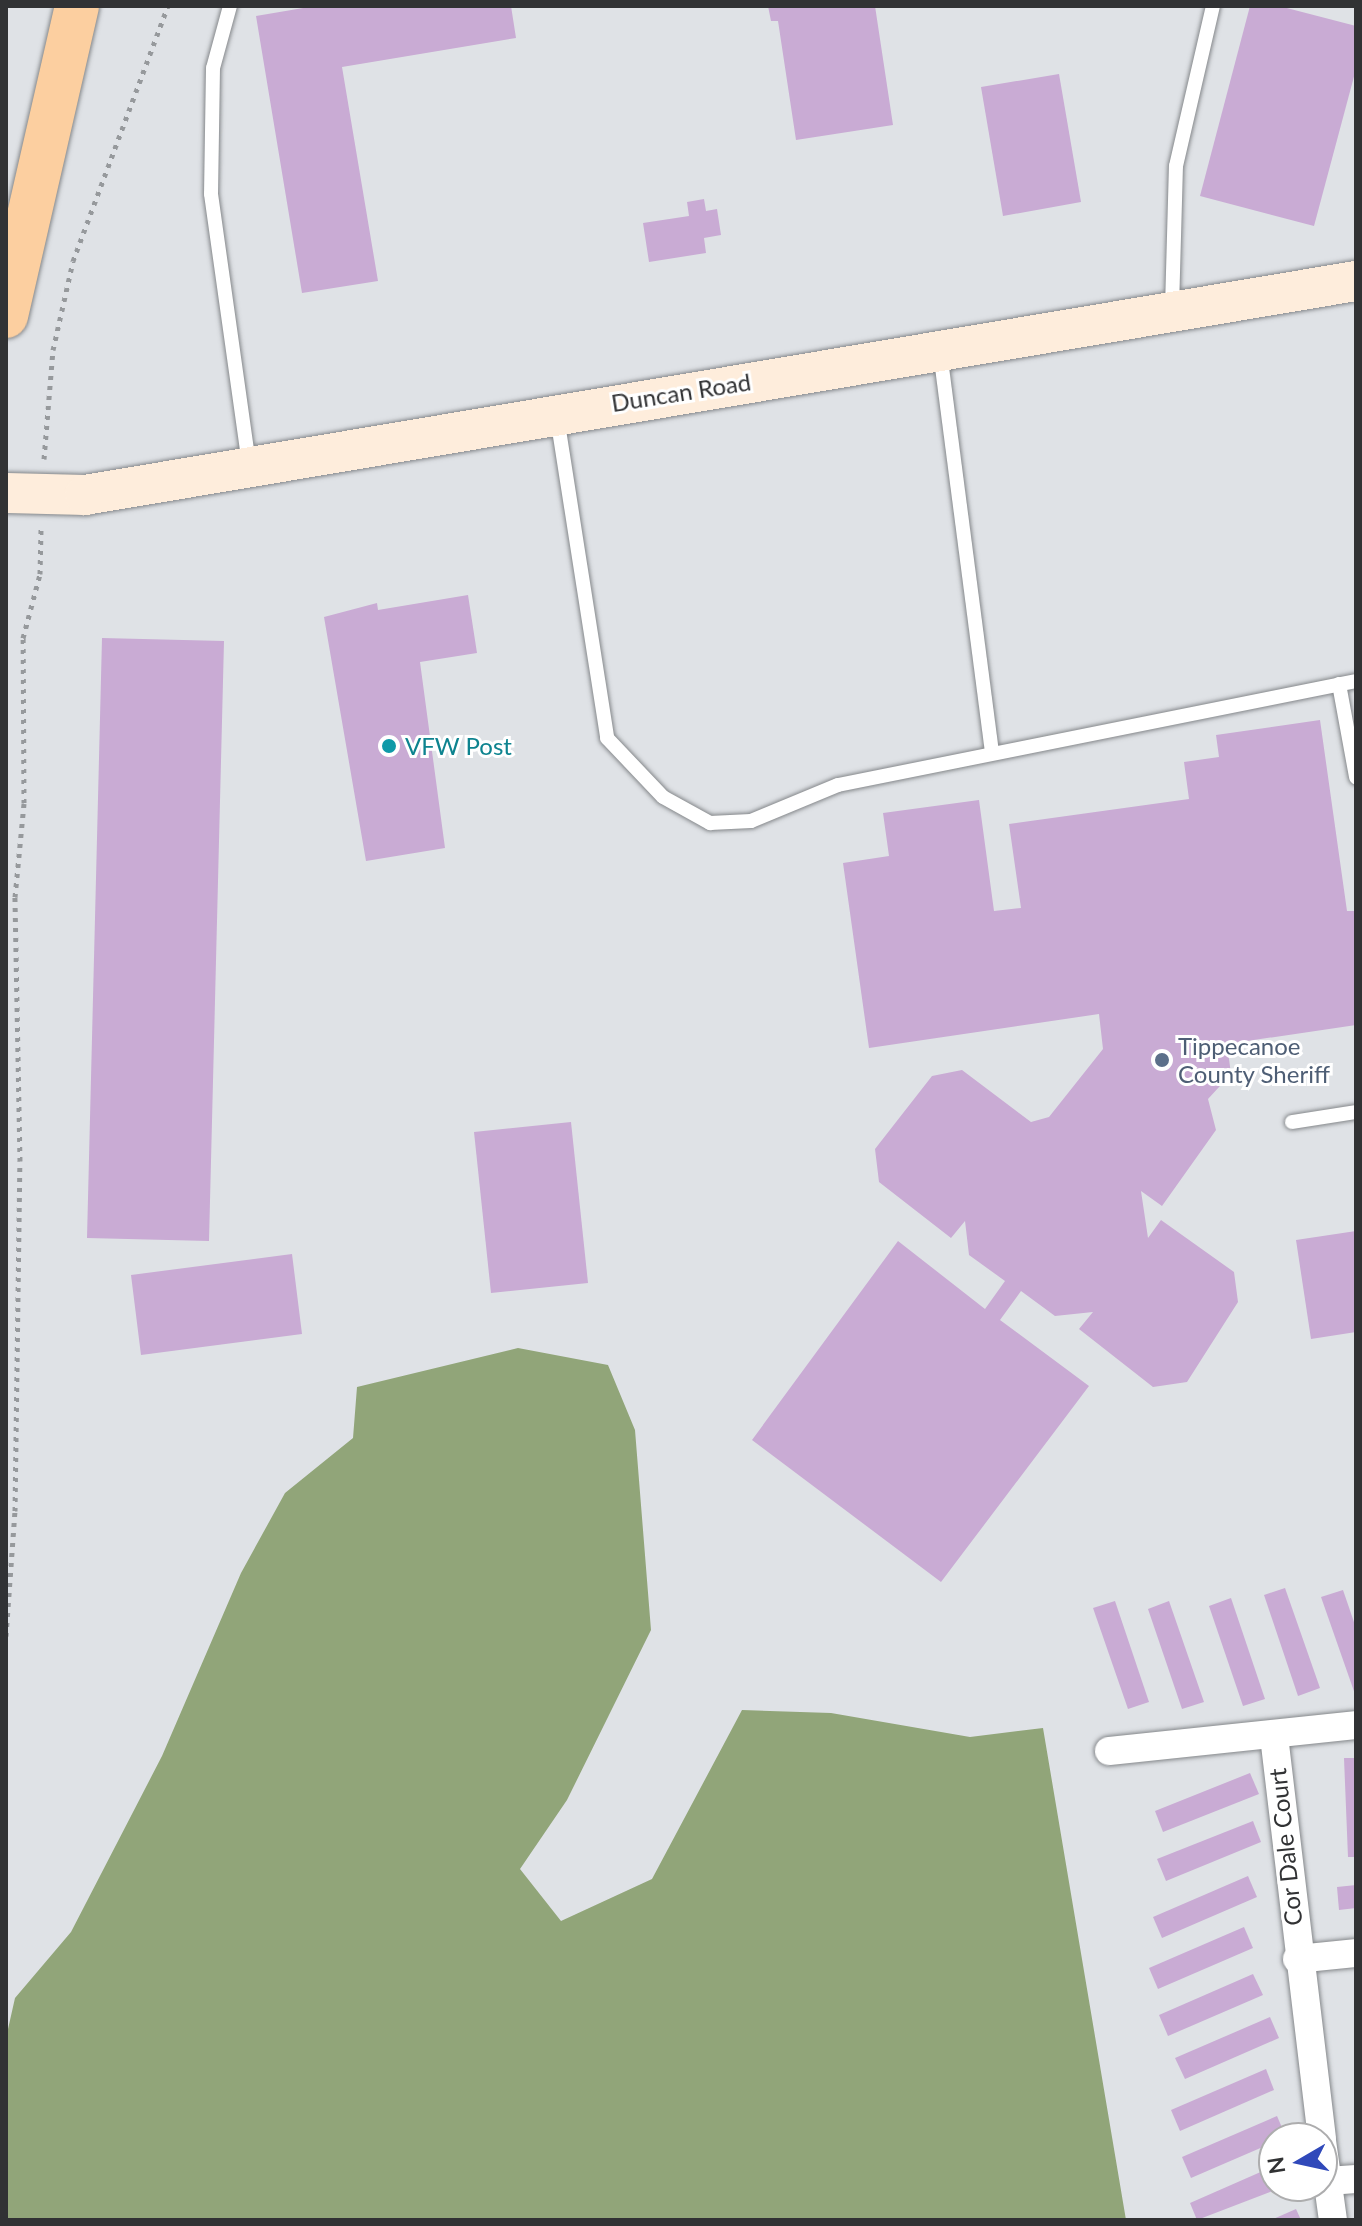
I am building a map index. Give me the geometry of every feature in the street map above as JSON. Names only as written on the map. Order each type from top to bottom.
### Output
[{"type":"highway","points":[[6,316],[77,6]]},
{"type":"main road","name":"Duncan Road","points":[[6,493],[85,495],[556,412],[1356,281]]},
{"type":"street","points":[[1109,1751],[1356,1725]]},
{"type":"street","name":"Cor Dale Court","points":[[1274,1736],[1297,1959],[1320,2122]]},
{"type":"street","points":[[1297,1959],[1356,1953]]},
{"type":"lane","points":[[230,6],[213,68],[211,194],[250,466]]},
{"type":"lane","points":[[1172,309],[1176,166],[1213,6]]},
{"type":"lane","points":[[939,350],[992,752]]},
{"type":"lane","points":[[556,412],[607,738],[663,797],[710,823],[751,821],[838,785],[992,752],[1082,739],[1356,681]]},
{"type":"lane","points":[[1339,684],[1356,777]]},
{"type":"lane","points":[[1292,1122],[1356,1112]]},
{"type":"path","points":[[44,430],[53,350],[73,261],[168,6]]},
{"type":"path","points":[[6,1636],[15,1511],[20,1161],[15,897],[24,803],[23,638],[40,574]]},
{"type":"green space","points":[[518,1348],[608,1365],[635,1430],[651,1630],[567,1800],[520,1869],[561,1921],[652,1879],[742,1710],[831,1713],[970,1737],[1043,1728],[1126,2220],[6,2220],[6,2038],[15,1998],[71,1932],[162,1756],[241,1573],[285,1493],[353,1438],[357,1387]]},
{"type":"building","points":[[315,6],[511,6],[516,38],[342,67],[378,281],[302,293],[256,16]]},
{"type":"building","points":[[768,6],[875,6],[893,125],[796,140],[778,21],[771,21]]},
{"type":"building","points":[[1250,6],[1279,6],[1356,26],[1356,69],[1314,226],[1200,196]]},
{"type":"building","points":[[1059,74],[1081,202],[1003,216],[981,87]]},
{"type":"building","points":[[704,199],[706,211],[717,209],[721,235],[704,238],[706,253],[649,262],[643,223],[689,216],[687,202]]},
{"type":"building","name":"VFW Post","points":[[468,595],[477,653],[420,662],[445,848],[366,861],[324,617],[377,603],[378,610]]},
{"type":"building","points":[[102,638],[224,641],[209,1241],[87,1238]]},
{"type":"building","name":"Tippecanoe County Sheriff","points":[[1320,720],[1347,911],[1356,911],[1356,1025],[1227,1044],[1231,1074],[1208,1099],[1216,1130],[1162,1206],[1141,1191],[1148,1238],[1161,1220],[1234,1272],[1238,1302],[1187,1382],[1153,1387],[1079,1329],[1093,1312],[1055,1316],[1021,1291],[1000,1320],[1089,1386],[941,1582],[752,1440],[898,1241],[985,1309],[1005,1281],[969,1255],[965,1221],[951,1238],[879,1182],[875,1149],[932,1076],[962,1070],[1031,1122],[1049,1117],[1103,1049],[1099,1014],[869,1048],[843,863],[889,856],[883,813],[979,800],[994,911],[1021,908],[1009,824],[1189,799],[1184,762],[1219,757],[1216,735]]},
{"type":"building","points":[[571,1122],[588,1283],[491,1293],[474,1132]]},
{"type":"building","points":[[1356,1231],[1356,1332],[1311,1339],[1296,1240]]},
{"type":"building","points":[[292,1254],[302,1334],[141,1355],[131,1275]]},
{"type":"building","points":[[1285,1588],[1320,1688],[1298,1696],[1264,1595]]},
{"type":"building","points":[[1343,1590],[1356,1628],[1356,1697],[1321,1597]]},
{"type":"building","points":[[1231,1598],[1265,1699],[1243,1706],[1209,1606]]},
{"type":"building","points":[[1115,1601],[1149,1702],[1128,1709],[1093,1608]]},
{"type":"building","points":[[1169,1601],[1204,1702],[1182,1709],[1148,1609]]},
{"type":"building","points":[[1344,1758],[1356,1758],[1356,1857],[1348,1857]]},
{"type":"building","points":[[1250,1773],[1259,1794],[1163,1832],[1155,1811]]},
{"type":"building","points":[[1253,1821],[1261,1842],[1166,1881],[1157,1859]]},
{"type":"building","points":[[1248,1876],[1257,1897],[1162,1938],[1153,1917]]},
{"type":"building","points":[[1356,1885],[1356,1908],[1339,1910],[1337,1887]]},
{"type":"building","points":[[1244,1927],[1253,1948],[1158,1989],[1149,1968]]},
{"type":"building","points":[[1253,1974],[1263,1995],[1168,2036],[1159,2015]]},
{"type":"building","points":[[1270,2017],[1279,2038],[1185,2079],[1175,2058]]},
{"type":"building","points":[[1266,2069],[1274,2090],[1180,2131],[1171,2110]]},
{"type":"building","points":[[1277,2116],[1280,2122],[1263,2122]]},
{"type":"building","points":[[1258,2124],[1258,2149],[1191,2178],[1182,2157]]},
{"type":"building","points":[[1258,2173],[1258,2197],[1197,2220],[1190,2203]]},
{"type":"building","points":[[1296,2209],[1301,2220],[1271,2220]]},
{"type":"place","name":"VFW Post","points":[[389,746]]},
{"type":"place","name":"Tippecanoe County Sheriff","points":[[1162,1060]]}]
